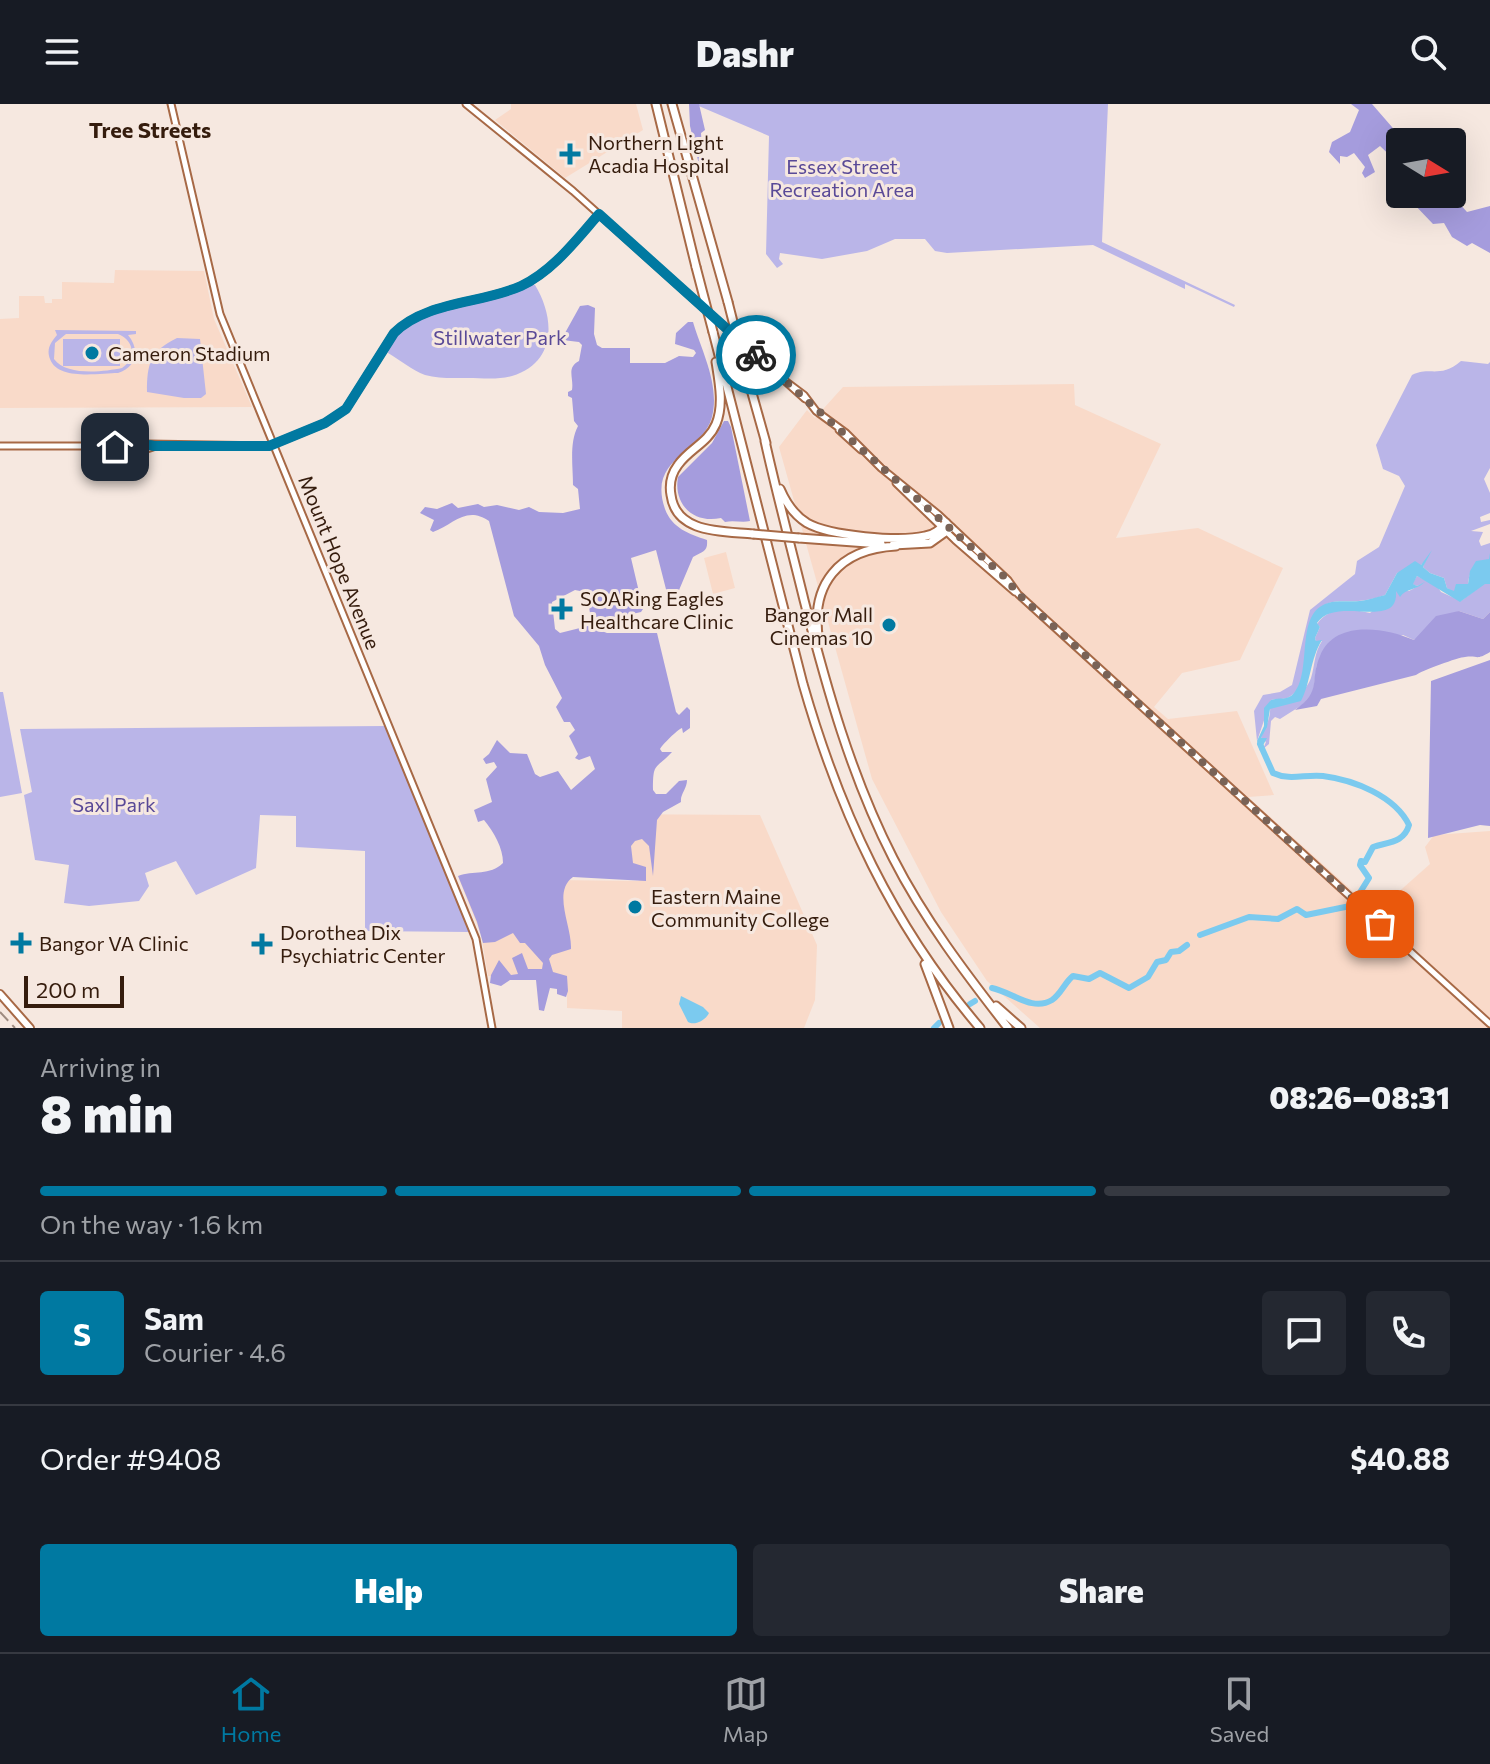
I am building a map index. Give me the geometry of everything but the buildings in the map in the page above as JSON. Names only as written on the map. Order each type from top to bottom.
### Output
[{"type":"highway","points":[[656,104],[819,741],[873,871],[928,969],[949,1028]]},
{"type":"highway","points":[[672,104],[728,302],[835,714],[861,791],[892,857],[937,933],[1008,1028]]},
{"type":"highway","points":[[713,332],[720,402],[717,420],[710,435],[677,466],[671,481],[671,495],[679,514],[692,525],[753,534],[896,546]]},
{"type":"highway","points":[[765,441],[786,501],[813,526],[828,531],[885,537],[922,537],[946,528]]},
{"type":"highway","points":[[835,714],[818,636],[816,612],[821,591],[837,568],[853,556],[869,550],[930,543],[946,528]]},
{"type":"highway","points":[[903,924],[930,965],[980,1028]]},
{"type":"highway","points":[[987,1001],[1021,1028]]},
{"type":"main road","points":[[0,994],[36,1028]]},
{"type":"main road","points":[[23,1018],[30,1028]]},
{"type":"street","name":"Mount Hope Avenue","points":[[171,104],[220,314],[475,936],[492,1028]]},
{"type":"street","points":[[466,104],[599,214],[784,380],[1011,591],[1016,592],[1490,1024]]},
{"type":"street","points":[[0,446],[147,449],[154,446],[260,447],[274,444],[325,423],[346,409],[394,333],[405,323],[420,315],[507,291],[533,280],[561,256],[599,214]]},
{"type":"shaded area","name":"Northern Light Acadia Hospital","points":[[511,104],[636,104],[643,130],[565,178],[495,120],[511,109]]},
{"type":"shaded area","points":[[689,104],[699,104],[705,130],[701,133],[703,168],[700,169],[690,126]]},
{"type":"shaded area","points":[[1351,104],[1372,104],[1393,128],[1386,128],[1386,152],[1380,146],[1368,155],[1375,172],[1365,178],[1362,173],[1365,167],[1354,153],[1347,157],[1340,156],[1340,164],[1329,152],[1332,142],[1350,132],[1359,110]]},
{"type":"shaded area","points":[[1490,206],[1490,253],[1472,243],[1467,246],[1452,237],[1444,223],[1433,224],[1418,208],[1463,208],[1467,212]]},
{"type":"shaded area","points":[[115,270],[204,271],[214,319],[252,407],[0,408],[0,319],[19,318],[19,296],[44,296],[45,303],[52,303],[52,299],[62,299],[62,282],[114,283]]},
{"type":"shaded area","points":[[580,306],[595,308],[594,334],[597,345],[602,348],[630,348],[630,363],[665,363],[679,356],[693,357],[696,353],[694,350],[675,344],[676,333],[688,322],[693,322],[712,381],[712,417],[698,440],[669,467],[661,492],[672,521],[688,533],[707,540],[707,547],[693,557],[670,605],[656,550],[631,558],[643,609],[641,612],[602,621],[590,613],[588,601],[580,591],[575,590],[552,602],[555,629],[560,633],[588,626],[607,633],[657,633],[676,712],[679,715],[687,707],[690,710],[690,728],[683,733],[680,729],[660,749],[662,752],[672,752],[655,770],[653,790],[656,794],[666,794],[679,781],[687,780],[681,802],[663,812],[657,820],[653,876],[649,846],[642,839],[631,846],[633,863],[646,867],[646,881],[573,877],[567,883],[563,900],[571,949],[552,955],[549,959],[553,972],[567,976],[568,991],[566,997],[557,994],[557,989],[550,988],[544,1011],[539,1010],[536,980],[510,980],[501,986],[490,983],[499,960],[511,975],[518,974],[512,958],[522,953],[528,969],[542,969],[543,963],[513,933],[495,942],[483,943],[458,876],[493,870],[503,863],[494,835],[484,820],[478,822],[474,810],[492,802],[486,779],[497,767],[494,762],[486,764],[483,759],[497,740],[510,753],[527,754],[535,774],[540,777],[558,771],[571,790],[595,769],[590,756],[579,760],[575,758],[578,754],[569,736],[575,730],[570,722],[564,722],[556,707],[562,698],[539,646],[514,616],[489,521],[473,515],[466,516],[433,532],[430,530],[434,520],[420,513],[425,507],[437,509],[452,503],[458,508],[478,504],[519,510],[529,507],[539,512],[563,513],[580,509],[578,489],[573,485],[572,462],[573,440],[578,426],[574,421],[572,398],[568,392],[572,390],[572,370],[579,361],[582,345],[554,339],[554,335],[565,333]]},
{"type":"shaded area","points":[[1074,384],[1075,405],[1161,444],[1116,538],[1198,528],[1283,568],[1240,660],[1182,673],[1154,707],[1168,719],[1237,711],[1274,795],[1248,797],[1376,912],[1430,864],[1425,847],[1434,835],[1490,831],[1490,1028],[1040,1028],[987,981],[941,912],[872,779],[779,447],[807,410],[815,418],[843,387]]},
{"type":"shaded area","points":[[724,421],[728,421],[731,427],[750,521],[725,522],[721,518],[702,518],[688,510],[679,496],[678,477],[712,443]]},
{"type":"shaded area","points":[[726,552],[735,588],[713,594],[704,558]]},
{"type":"shaded area","points":[[1459,611],[1483,619],[1490,612],[1490,652],[1321,699],[1317,706],[1295,710],[1309,697],[1320,656],[1336,636],[1375,630],[1414,640],[1436,616]]},
{"type":"shaded area","points":[[1490,660],[1490,826],[1480,825],[1428,838],[1431,681]]},
{"type":"shaded area","name":"Eastern Maine Community College","points":[[596,814],[760,815],[817,945],[815,1000],[804,1028],[622,1028],[622,1011],[567,1008],[567,980],[488,976],[481,934],[459,879],[639,881]]},
{"type":"green space","name":"Essex Street Recreation Area","points":[[694,104],[1108,104],[1102,242],[1235,305],[1185,284],[1185,289],[1093,245],[947,253],[935,251],[925,239],[895,239],[867,251],[822,259],[780,253],[779,259],[783,264],[777,268],[766,254],[769,136]]},
{"type":"green space","name":"Stillwater Park","points":[[535,285],[542,298],[548,338],[537,361],[527,369],[501,378],[436,377],[420,373],[388,353],[395,337],[409,325],[449,308]]},
{"type":"green space","points":[[55,330],[136,331],[136,334],[128,335],[135,357],[129,366],[118,373],[70,373],[54,366],[50,359],[49,349],[57,335]],"holes":[[[66,334],[118,334],[124,337],[132,350],[130,359],[122,368],[76,370],[54,359],[55,343]]]},
{"type":"green space","points":[[177,338],[200,339],[206,394],[201,398],[147,392],[152,359],[161,348]]},
{"type":"green space","name":"Cameron Stadium","points":[[63,339],[120,339],[120,366],[63,366]]},
{"type":"green space","points":[[1461,361],[1490,362],[1490,468],[1484,479],[1490,493],[1490,513],[1480,517],[1481,522],[1490,520],[1490,524],[1471,531],[1483,532],[1479,541],[1481,546],[1490,543],[1490,559],[1474,568],[1468,584],[1454,592],[1447,588],[1444,578],[1423,567],[1426,560],[1421,565],[1397,573],[1385,595],[1323,606],[1314,614],[1310,625],[1305,666],[1298,689],[1287,698],[1271,700],[1257,741],[1254,711],[1263,695],[1280,692],[1292,685],[1310,610],[1355,574],[1357,561],[1379,547],[1405,486],[1399,476],[1383,469],[1376,445],[1412,375],[1447,370]]},
{"type":"green space","points":[[1417,576],[1461,601],[1485,583],[1490,584],[1490,612],[1483,619],[1459,611],[1414,640],[1403,635],[1317,664],[1313,693],[1302,705],[1271,721],[1269,744],[1263,749],[1266,742],[1261,738],[1270,708],[1299,694],[1311,678],[1322,641],[1315,638],[1320,627],[1317,624],[1322,618],[1341,610],[1370,613],[1396,591],[1409,591],[1424,583],[1417,586],[1412,584]]},
{"type":"green space","points":[[0,692],[3,692],[22,793],[0,797]]},
{"type":"green space","name":"Saxl Park","points":[[385,726],[469,932],[365,931],[365,851],[296,847],[296,816],[260,815],[256,868],[196,895],[176,861],[145,873],[149,886],[139,901],[89,906],[64,903],[69,865],[35,860],[24,795],[32,792],[20,729]]},
{"type":"water","points":[[1432,550],[1423,567],[1444,578],[1447,588],[1454,591],[1456,584],[1468,584],[1476,561],[1489,559],[1490,553],[1490,584],[1485,584],[1460,602],[1417,576],[1413,584],[1417,586],[1425,582],[1400,597],[1396,591],[1394,603],[1388,609],[1326,615],[1317,623],[1320,627],[1315,638],[1316,641],[1322,640],[1301,701],[1270,709],[1267,727],[1261,738],[1267,738],[1260,751],[1257,741],[1264,726],[1264,708],[1271,700],[1292,695],[1300,683],[1307,630],[1318,609],[1332,602],[1360,601],[1385,595],[1397,573],[1415,561],[1421,565]]},
{"type":"water","points":[[681,996],[703,1007],[708,1016],[697,1023],[688,1022],[679,1004]]},
{"type":"waterway","points":[[1260,744],[1273,773],[1348,781],[1384,798],[1403,815],[1409,825],[1407,831],[1395,841],[1373,847],[1365,862],[1361,861],[1360,865],[1369,878],[1359,894]]},
{"type":"waterway","points":[[1200,935],[1249,917],[1278,919],[1297,909],[1306,915],[1350,906]]},
{"type":"waterway","points":[[992,988],[1037,1004],[1052,1000],[1073,976],[1089,979],[1100,973],[1129,988],[1148,977],[1157,962],[1166,960],[1171,952],[1187,945]]},
{"type":"waterway","points":[[970,1004],[975,1001]]},
{"type":"waterway","points":[[934,1028],[939,1023]]},
{"type":"railway","points":[[0,1012],[15,1028]]},
{"type":"way so far","points":[[756,355],[792,384],[816,411],[846,433],[893,479],[939,515],[1008,580],[1016,592],[1380,924]]},
{"type":"place","name":"Northern Light Acadia Hospital","points":[[570,154]]},
{"type":"place","name":"Cameron Stadium","points":[[92,353]]},
{"type":"place","name":"SOARing Eagles Healthcare Clinic","points":[[562,609]]},
{"type":"place","name":"Bangor Mall Cinemas 10","points":[[889,625]]},
{"type":"place","name":"Eastern Maine Community College","points":[[635,907]]},
{"type":"place","name":"Bangor VA Clinic","points":[[21,943]]},
{"type":"place","name":"Dorothea Dix Psychiatric Center","points":[[262,944]]},
{"type":"district","name":"Tree Streets","points":[[150,129]]},
{"type":"route","points":[[115,447],[148,444],[269,446],[325,423],[346,409],[394,333],[405,323],[420,315],[507,291],[533,280],[561,256],[599,214],[756,355]]}]
